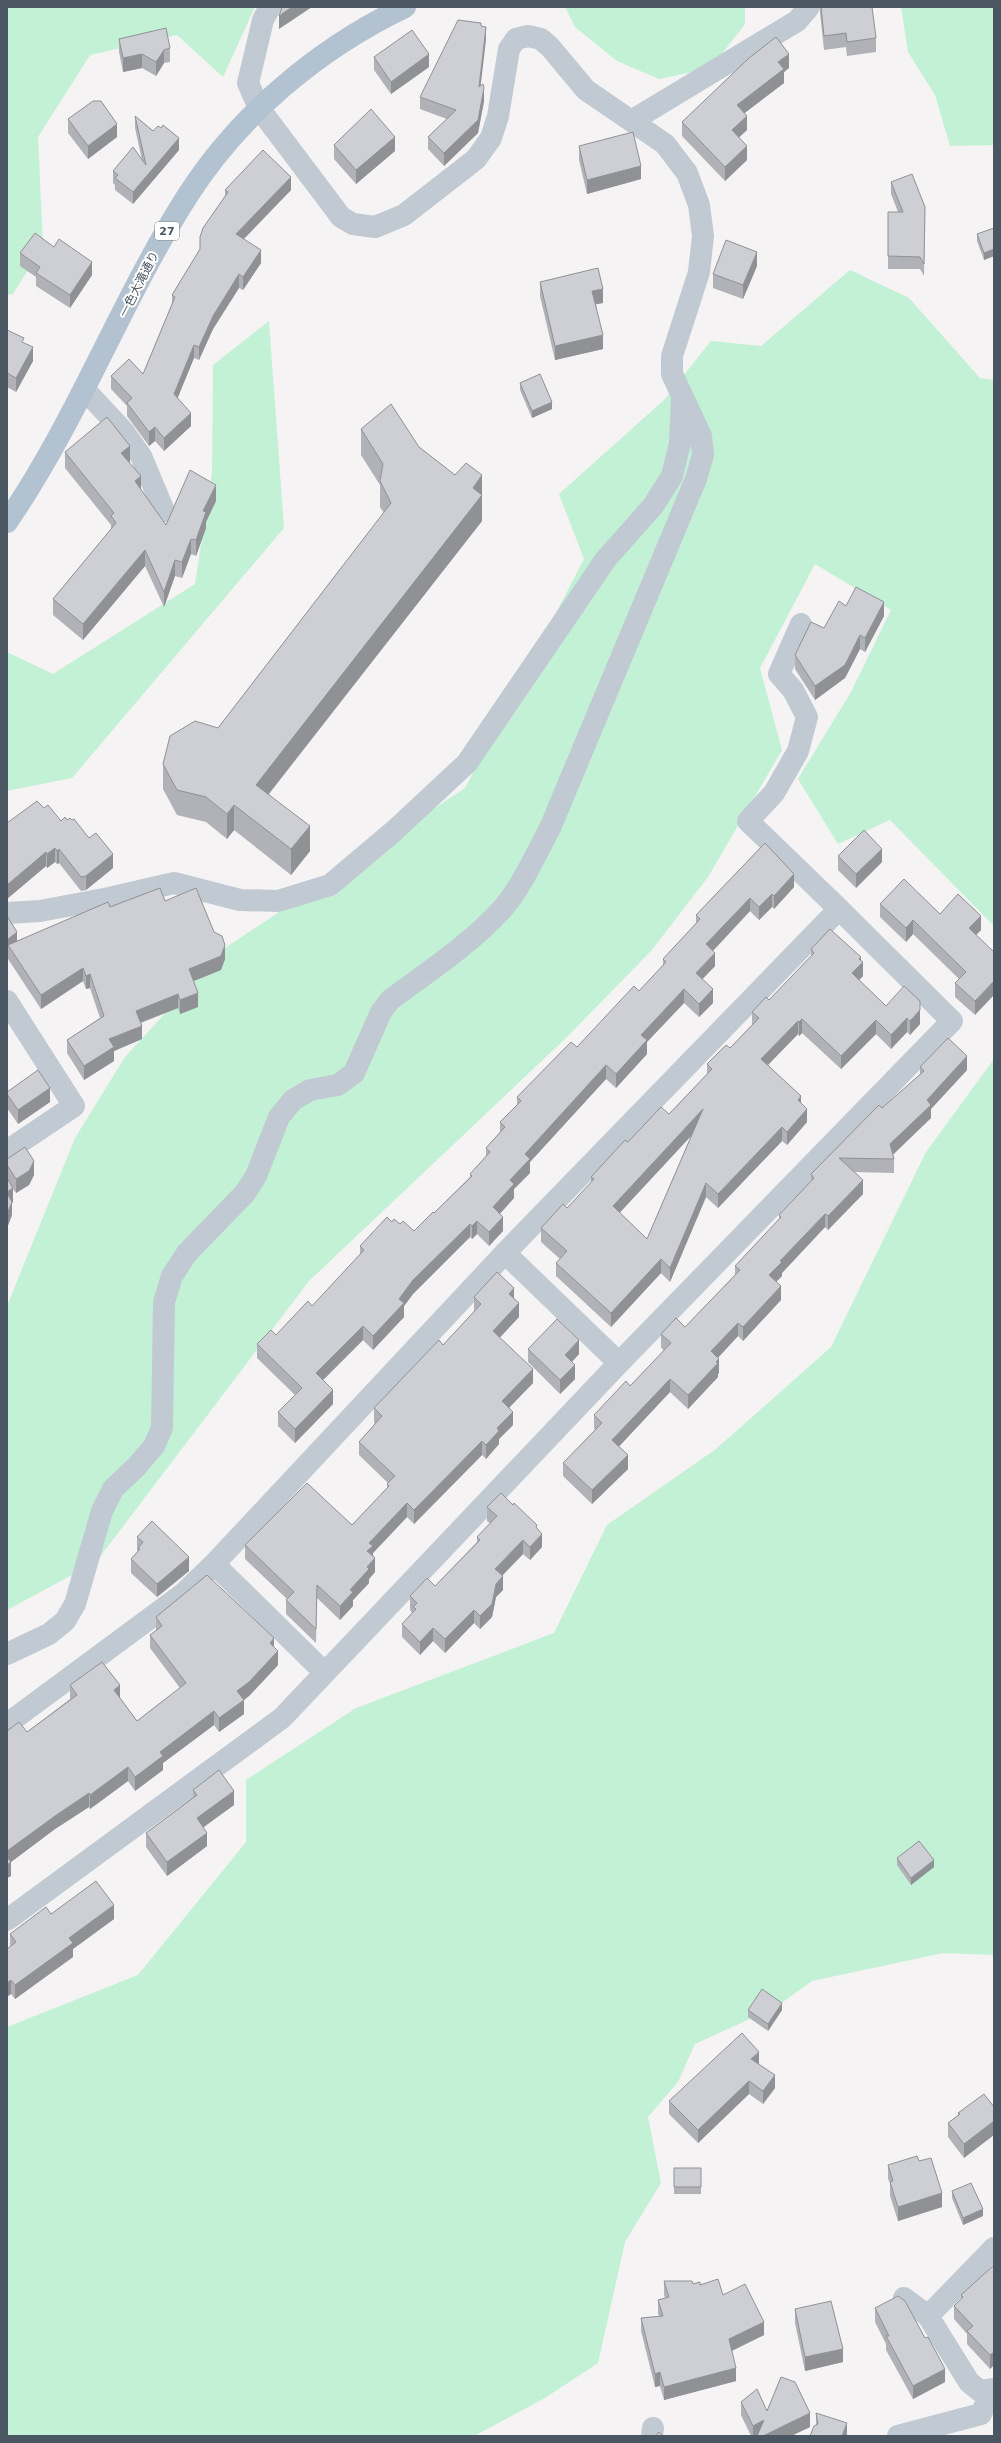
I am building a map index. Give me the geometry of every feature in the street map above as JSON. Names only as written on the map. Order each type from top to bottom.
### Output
[{"type":"main road","name":"一色大滝通り","points":[[7,522],[34,483],[85,390],[151,259],[189,195],[222,148],[259,108],[312,63],[386,16],[405,7]]},
{"type":"street","points":[[7,1654],[49,1634],[65,1621],[75,1604],[102,1511],[113,1489],[137,1466],[154,1446],[162,1428],[164,1302],[172,1276],[187,1253],[245,1193],[256,1176],[279,1117],[293,1100],[310,1090],[338,1085],[354,1073],[381,1012],[390,1000],[470,941],[504,907],[525,875],[550,828],[696,479],[703,455],[701,436],[672,374],[672,356],[699,272],[703,236],[699,205],[687,173],[665,144],[586,90],[550,46],[541,39],[528,36],[516,39],[509,49],[498,116],[491,138],[476,159],[404,215],[375,227],[353,224],[341,217],[259,108],[248,83],[263,20],[270,7]]},
{"type":"street","points":[[632,120],[797,21],[809,7]]},
{"type":"street","points":[[85,390],[124,432],[141,456],[164,511]]},
{"type":"street","points":[[7,914],[109,898],[174,883],[240,900],[278,901],[330,885],[394,831],[467,762],[606,559],[653,506],[672,476],[680,443],[682,397]]},
{"type":"street","points":[[7,1920],[282,1718],[324,1672],[619,1363],[952,1021],[748,820],[774,793],[798,751],[807,717],[793,690],[779,674],[802,624]]},
{"type":"street","points":[[7,1724],[184,1593],[214,1564],[505,1253],[839,909]]},
{"type":"street","points":[[7,1001],[74,1106],[7,1151]]},
{"type":"street","points":[[505,1253],[619,1363]]},
{"type":"street","points":[[214,1564],[324,1672]]},
{"type":"street","points":[[928,2316],[994,2248]]},
{"type":"street","points":[[898,2436],[981,2414],[992,2397],[969,2382],[928,2316],[904,2298]]},
{"type":"green space","points":[[7,7],[255,7],[223,77],[177,35],[90,55],[38,137],[43,246],[13,294],[7,295]]},
{"type":"green space","points":[[565,7],[745,7],[745,24],[714,64],[688,73],[659,79],[617,61],[575,27]]},
{"type":"green space","points":[[901,7],[994,7],[994,145],[950,146],[935,95],[908,52]]},
{"type":"green space","points":[[850,270],[909,298],[980,378],[994,380],[994,926],[890,820],[838,844],[798,779],[851,692],[891,610],[815,564],[760,668],[782,750],[708,877],[651,951],[567,1037],[309,1281],[96,1562],[7,1610],[7,1306],[75,1138],[125,1057],[225,948],[465,788],[584,559],[559,494],[664,400],[711,341],[761,346]]},
{"type":"green space","points":[[269,321],[284,528],[72,778],[7,791],[7,652],[53,674],[195,584],[212,473],[213,365]]},
{"type":"green space","points":[[994,1059],[994,1955],[943,1953],[812,1981],[776,2007],[695,2044],[678,2082],[648,2117],[661,2183],[625,2242],[598,2363],[545,2398],[474,2436],[7,2436],[7,2027],[138,1975],[246,1842],[246,1780],[356,1708],[554,1633],[607,1525],[716,1449],[831,1347],[926,1152]]},
{"type":"building","points":[[282,7],[292,7],[279,16]]},
{"type":"building","points":[[821,7],[872,7],[876,38],[847,42],[846,33],[824,36]]},
{"type":"building","points":[[458,20],[481,23],[481,26],[486,27],[479,87],[483,84],[484,88],[478,120],[444,153],[428,137],[456,110],[420,97]]},
{"type":"building","points":[[166,28],[170,48],[164,50],[156,62],[142,54],[123,58],[119,39]]},
{"type":"building","points":[[412,30],[429,54],[391,82],[374,57]]},
{"type":"building","points":[[776,37],[789,54],[778,62],[784,69],[737,105],[747,116],[732,130],[747,146],[725,167],[682,122],[749,58]]},
{"type":"building","points":[[93,101],[101,101],[117,124],[88,146],[68,119]]},
{"type":"building","points":[[371,109],[395,137],[356,170],[334,145]]},
{"type":"building","points":[[135,116],[153,131],[158,126],[161,128],[163,125],[179,138],[133,192],[115,178],[118,175],[113,171],[133,147],[146,165]]},
{"type":"building","points":[[633,132],[641,166],[587,180],[579,146]]},
{"type":"building","points":[[263,150],[291,177],[236,234],[261,250],[243,277],[239,274],[213,316],[199,347],[194,345],[174,394],[191,413],[164,438],[155,427],[149,432],[127,403],[132,398],[111,376],[129,359],[143,374],[175,297],[172,295],[200,249],[200,237],[203,228],[228,192],[225,190]]},
{"type":"building","points":[[912,174],[925,207],[924,264],[920,257],[888,256],[888,212],[903,212],[891,182]]},
{"type":"building","points":[[994,228],[994,249],[984,253],[977,234]]},
{"type":"building","points":[[35,233],[54,247],[59,239],[92,262],[70,295],[36,273],[40,267],[20,253]]},
{"type":"building","points":[[726,240],[757,252],[743,285],[713,274]]},
{"type":"building","points":[[598,268],[603,289],[592,291],[603,335],[555,346],[540,282]]},
{"type":"building","points":[[7,330],[24,338],[22,342],[33,347],[16,378],[7,373]]},
{"type":"building","points":[[540,374],[552,402],[532,411],[520,383]]},
{"type":"building","points":[[391,404],[419,447],[455,475],[466,463],[482,475],[473,488],[482,495],[256,785],[310,826],[291,849],[234,805],[227,814],[206,797],[177,790],[163,764],[170,736],[195,721],[218,728],[391,503],[380,481],[383,464],[361,429]]},
{"type":"building","points":[[107,417],[130,446],[121,453],[141,476],[135,481],[166,525],[190,470],[216,485],[203,511],[206,512],[196,540],[191,539],[182,562],[175,560],[164,592],[145,550],[83,624],[53,599],[116,523],[111,516],[114,513],[65,452]]},
{"type":"building","points":[[856,587],[884,602],[865,638],[860,635],[845,665],[815,686],[795,655],[811,622],[824,628],[839,601],[846,606]]},
{"type":"building","points":[[37,801],[44,808],[48,805],[61,821],[65,817],[67,820],[70,818],[72,820],[74,819],[89,838],[96,833],[113,854],[86,876],[81,877],[59,849],[57,851],[55,848],[47,854],[46,852],[7,885],[7,823]]},
{"type":"building","points":[[864,830],[882,849],[856,874],[838,856]]},
{"type":"building","points":[[765,843],[794,874],[774,896],[772,894],[759,907],[750,898],[706,944],[715,953],[696,973],[713,989],[699,1004],[684,989],[641,1035],[647,1040],[616,1074],[606,1065],[525,1154],[530,1159],[510,1180],[514,1184],[493,1207],[503,1217],[489,1232],[477,1221],[472,1226],[470,1224],[413,1280],[399,1299],[404,1303],[373,1336],[363,1326],[316,1373],[333,1390],[295,1429],[278,1412],[302,1388],[257,1344],[271,1330],[276,1335],[308,1301],[312,1306],[364,1250],[360,1246],[387,1217],[392,1222],[394,1219],[400,1224],[403,1221],[414,1231],[472,1176],[470,1174],[490,1152],[486,1148],[505,1127],[500,1122],[521,1101],[517,1097],[571,1042],[577,1047],[634,986],[639,991],[666,962],[663,959],[700,919],[696,915]]},
{"type":"building","points":[[904,879],[940,914],[958,894],[981,916],[969,928],[994,952],[994,981],[975,1001],[955,983],[966,972],[913,920],[906,928],[880,904]]},
{"type":"building","points":[[160,888],[165,901],[196,888],[214,932],[222,936],[225,945],[221,956],[189,969],[198,993],[180,1000],[178,994],[136,1011],[142,1026],[109,1039],[114,1047],[84,1066],[67,1040],[104,1016],[90,974],[86,976],[83,968],[41,995],[8,945],[108,902],[110,907]]},
{"type":"building","points":[[7,916],[17,932],[7,940]]},
{"type":"building","points":[[830,929],[861,957],[859,959],[863,962],[852,973],[886,1006],[904,986],[920,1001],[920,1010],[910,1021],[907,1018],[891,1035],[876,1020],[841,1056],[802,1019],[799,1022],[798,1021],[761,1059],[801,1096],[798,1100],[807,1109],[787,1132],[782,1127],[718,1194],[706,1183],[670,1268],[661,1259],[611,1313],[556,1263],[567,1251],[541,1228],[563,1204],[567,1208],[594,1179],[591,1177],[625,1140],[628,1142],[661,1107],[669,1114],[712,1069],[707,1064],[726,1045],[730,1048],[759,1018],[752,1012],[766,997],[769,1000],[814,953],[811,949]],"holes":[[[703,1109],[647,1239],[613,1206]]]},
{"type":"building","points":[[948,1038],[967,1056],[927,1100],[931,1105],[890,1144],[894,1159],[839,1158],[863,1180],[828,1216],[825,1214],[780,1261],[782,1262],[769,1275],[781,1286],[743,1327],[738,1323],[711,1351],[719,1359],[716,1362],[718,1363],[688,1395],[670,1379],[612,1440],[628,1455],[592,1490],[563,1463],[602,1423],[594,1415],[626,1381],[630,1386],[671,1343],[661,1334],[676,1318],[685,1327],[740,1270],[735,1266],[781,1217],[779,1215],[814,1178],[811,1174],[879,1105],[882,1108],[924,1071],[920,1067]]},
{"type":"building","points":[[38,1070],[50,1088],[18,1110],[7,1092]]},
{"type":"building","points":[[25,1147],[34,1161],[29,1171],[16,1179],[7,1165],[7,1159]]},
{"type":"building","points":[[7,1178],[13,1188],[7,1192]]},
{"type":"building","points":[[7,1193],[12,1202],[7,1214]]},
{"type":"building","points":[[497,1272],[514,1288],[509,1294],[519,1303],[493,1331],[533,1369],[502,1401],[513,1412],[497,1428],[499,1431],[486,1445],[482,1441],[414,1510],[407,1503],[369,1543],[373,1546],[367,1551],[375,1558],[367,1567],[369,1569],[350,1590],[353,1592],[340,1606],[317,1585],[316,1629],[286,1600],[294,1592],[245,1545],[307,1483],[352,1525],[389,1486],[387,1484],[395,1476],[359,1442],[382,1416],[374,1408],[439,1340],[443,1345],[481,1304],[474,1297]]},
{"type":"building","points":[[557,1319],[579,1340],[565,1355],[575,1365],[560,1380],[528,1349]]},
{"type":"building","points":[[501,1493],[537,1525],[536,1527],[542,1534],[530,1547],[523,1540],[495,1569],[503,1576],[496,1584],[492,1604],[480,1616],[474,1610],[445,1639],[433,1628],[420,1642],[402,1624],[416,1609],[413,1607],[417,1603],[410,1596],[427,1578],[435,1586],[480,1540],[477,1537],[497,1516],[487,1507]]},
{"type":"building","points":[[152,1521],[189,1557],[157,1584],[131,1559],[140,1549],[138,1548],[143,1542],[137,1537]]},
{"type":"building","points":[[207,1575],[274,1638],[270,1643],[278,1651],[249,1682],[237,1691],[244,1700],[219,1718],[214,1711],[160,1752],[163,1756],[135,1777],[128,1767],[90,1795],[89,1793],[55,1816],[7,1851],[7,1731],[19,1722],[27,1732],[77,1695],[70,1685],[102,1662],[120,1685],[114,1690],[137,1721],[186,1683],[150,1635],[162,1626],[156,1617]]},
{"type":"building","points":[[219,1770],[234,1791],[197,1818],[207,1833],[167,1862],[146,1833],[197,1795],[193,1790]]},
{"type":"building","points":[[919,1841],[934,1860],[911,1878],[897,1858]]},
{"type":"building","points":[[7,1857],[11,1862],[7,1865]]},
{"type":"building","points":[[96,1881],[114,1905],[69,1938],[73,1943],[15,1985],[11,1980],[7,1983],[7,1949],[16,1942],[10,1934],[46,1907],[51,1914]]},
{"type":"building","points":[[762,1989],[782,2003],[768,2024],[748,2010]]},
{"type":"building","points":[[742,2033],[759,2052],[751,2059],[775,2075],[763,2091],[749,2081],[698,2130],[669,2101]]},
{"type":"building","points":[[984,2094],[994,2107],[994,2121],[964,2144],[948,2123],[960,2114],[958,2113]]},
{"type":"building","points":[[917,2156],[919,2161],[931,2158],[942,2193],[898,2207],[890,2182],[893,2181],[888,2165]]},
{"type":"building","points":[[674,2168],[701,2168],[701,2187],[674,2187]]},
{"type":"building","points":[[971,2183],[983,2209],[963,2218],[952,2191]]},
{"type":"building","points":[[994,2265],[994,2352],[990,2355],[967,2331],[973,2326],[954,2306],[963,2297],[961,2295]]},
{"type":"building","points":[[718,2279],[723,2295],[745,2284],[764,2322],[729,2339],[736,2368],[664,2387],[660,2372],[655,2374],[641,2318],[663,2316],[658,2300],[669,2297],[664,2281],[692,2281],[693,2284],[700,2282],[700,2285]]},
{"type":"building","points":[[898,2296],[905,2301],[925,2338],[928,2337],[945,2369],[913,2386],[886,2336],[889,2336],[875,2308]]},
{"type":"building","points":[[831,2301],[843,2349],[805,2357],[795,2309]]},
{"type":"building","points":[[781,2377],[795,2382],[810,2413],[763,2436],[757,2436],[764,2420],[753,2426],[741,2402],[757,2389],[767,2411]]},
{"type":"building","points":[[816,2413],[847,2423],[842,2436],[810,2436],[814,2426],[818,2424]]},
{"type":"building","points":[[659,2432],[663,2436],[657,2436]]}]
